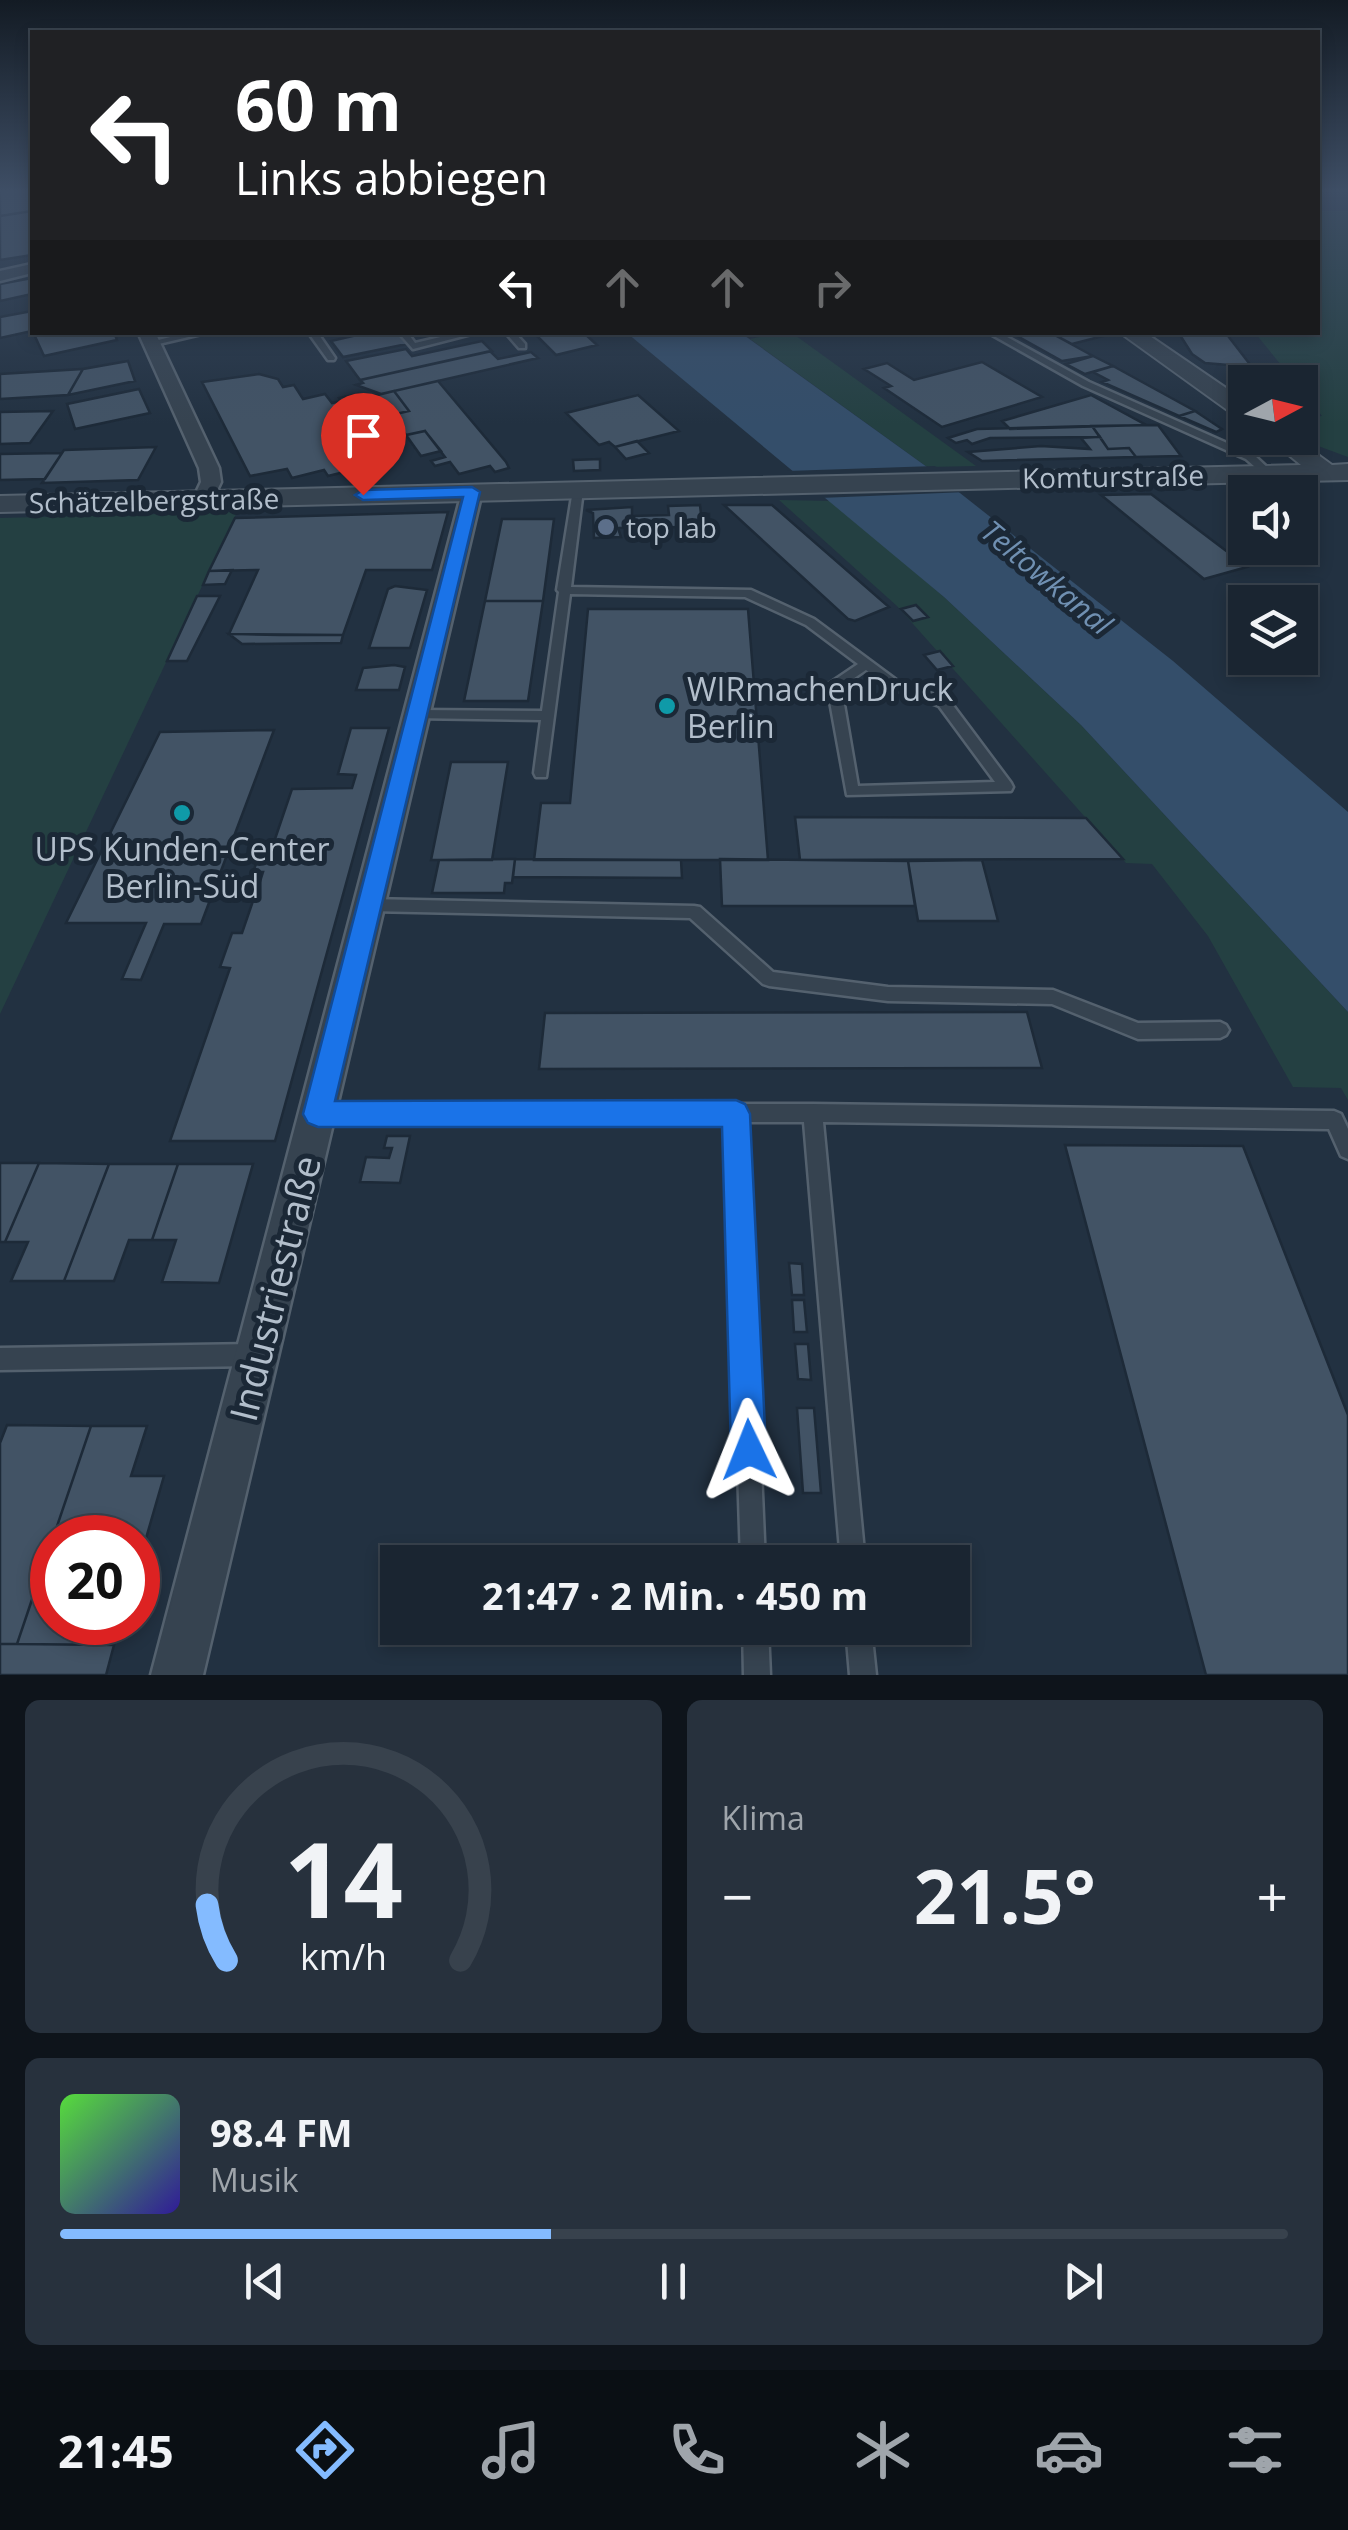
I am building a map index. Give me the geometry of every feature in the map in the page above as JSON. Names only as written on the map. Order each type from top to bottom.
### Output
[{"type":"street","points":[[0,276],[30,270]]},
{"type":"street","points":[[1133,335],[1228,400]]},
{"type":"street","points":[[148,338],[209,468],[211,482],[204,499]]},
{"type":"street","points":[[1308,455],[1336,472],[1348,488]]},
{"type":"street","name":"Komturstraße","points":[[788,484],[1336,472]]},
{"type":"street","name":"Schätzelbergstraße","points":[[0,504],[788,484]]},
{"type":"street","name":"Industriestraße","points":[[177,1675],[472,492]]},
{"type":"lane","points":[[148,338],[177,335]]},
{"type":"lane","points":[[314,335],[331,358]]},
{"type":"lane","points":[[404,335],[413,346],[462,335]]},
{"type":"lane","points":[[512,335],[522,346]]},
{"type":"lane","name":"Komturstraße","points":[[996,335],[1086,384],[1250,458],[1268,473]]},
{"type":"lane","points":[[541,773],[578,490]]},
{"type":"lane","points":[[564,590],[747,593],[810,622],[866,664],[894,685],[944,703],[1006,787],[852,790],[834,685],[866,664]]},
{"type":"lane","points":[[417,715],[548,716]]},
{"type":"lane","points":[[370,905],[694,912],[769,980],[888,994],[1053,997],[1138,1031],[1220,1030]]},
{"type":"lane","points":[[318,1114],[813,1113],[1334,1120],[1348,1150]]},
{"type":"lane","points":[[813,1113],[851,1545]]},
{"type":"lane","points":[[736,1114],[752,1545]]},
{"type":"lane","points":[[0,1359],[258,1355]]},
{"type":"lane","points":[[757,1645],[758,1675]]},
{"type":"lane","points":[[860,1645],[863,1675]]},
{"type":"green space","points":[[1320,267],[1348,267],[1348,457],[1318,446],[1318,416],[1322,416],[1318,411],[1318,365],[1281,365],[1257,335],[1320,335]]},
{"type":"green space","points":[[795,335],[976,466],[927,467],[750,339]]},
{"type":"green space","points":[[779,500],[832,501],[944,597],[1081,725],[1348,1012],[1348,1100],[1341,1088],[1293,1087],[1208,936],[1152,864],[1126,863],[897,606]]},
{"type":"green space","points":[[237,512],[0,1014],[0,518]]},
{"type":"water","name":"Teltowkanal","points":[[629,335],[744,335],[927,467],[1173,661],[1348,812],[1348,1012],[1081,725],[944,597]]},
{"type":"pier","points":[[935,466],[967,492],[820,498],[787,471]]},
{"type":"building","points":[[30,278],[30,294],[0,301],[0,284]]},
{"type":"building","points":[[30,311],[30,331],[0,338],[0,317]]},
{"type":"building","points":[[34,335],[115,335],[117,340],[44,356]]},
{"type":"building","points":[[357,335],[400,335],[407,344],[343,357],[331,341]]},
{"type":"building","points":[[536,335],[586,335],[597,345],[556,355]]},
{"type":"building","points":[[1015,335],[1055,335],[1093,356],[1062,361]]},
{"type":"building","points":[[1055,335],[1103,336],[1072,344]]},
{"type":"building","points":[[1180,335],[1227,335],[1250,365],[1228,365],[1205,363],[1192,354]]},
{"type":"building","points":[[482,341],[492,351],[360,380],[346,361],[406,349],[412,356]]},
{"type":"building","points":[[490,351],[498,359],[531,352],[538,358],[381,394],[356,385],[363,383],[360,380]]},
{"type":"building","points":[[1093,356],[1113,366],[1085,374],[1066,364]]},
{"type":"building","points":[[128,361],[135,381],[68,395],[83,369]]},
{"type":"building","points":[[982,362],[1042,397],[942,427],[884,388],[891,386],[864,369],[887,363],[914,380]]},
{"type":"building","points":[[1113,366],[1195,411],[1179,416],[1102,382],[1108,380],[1093,372]]},
{"type":"building","points":[[83,369],[68,395],[0,399],[0,374]]},
{"type":"building","points":[[259,374],[278,379],[283,387],[294,385],[303,399],[325,394],[332,403],[341,401],[373,446],[362,449],[373,465],[328,476],[324,470],[292,478],[287,469],[250,476],[202,382]]},
{"type":"building","points":[[438,381],[509,468],[495,472],[490,466],[459,474],[450,462],[435,466],[431,461],[445,457],[425,431],[406,435],[391,415],[409,411],[394,391]]},
{"type":"building","points":[[139,389],[150,413],[75,429],[67,404]]},
{"type":"building","points":[[394,391],[409,411],[357,423],[339,398],[358,394],[361,399]]},
{"type":"building","points":[[638,395],[679,431],[615,447],[609,442],[599,445],[566,413]]},
{"type":"building","points":[[1091,395],[1146,425],[1010,429],[1002,421]]},
{"type":"building","points":[[53,411],[30,443],[0,444],[0,412]]},
{"type":"building","points":[[1195,411],[1222,429],[1216,432],[1179,416]]},
{"type":"building","points":[[1158,425],[1181,456],[1136,457],[1129,448],[1108,449],[1092,426]]},
{"type":"building","points":[[1092,426],[1100,437],[990,438],[972,444],[948,438],[977,429]]},
{"type":"building","points":[[425,431],[441,451],[421,456],[406,435]]},
{"type":"building","points":[[1100,437],[1108,449],[1129,448],[1136,457],[982,461],[968,452],[1041,446],[1090,449],[1081,438]]},
{"type":"building","points":[[637,441],[649,453],[626,459],[615,447]]},
{"type":"building","points":[[156,447],[138,480],[42,483],[64,450]]},
{"type":"building","points":[[62,453],[45,479],[0,480],[0,454]]},
{"type":"building","points":[[600,459],[600,470],[574,471],[573,460]]},
{"type":"building","points":[[1151,494],[1228,553],[1228,565],[1247,567],[1204,579],[1101,495]]},
{"type":"building","points":[[700,505],[701,514],[709,514],[710,535],[683,536],[685,527],[618,528],[621,537],[594,538],[593,513],[586,510],[632,507],[632,516],[669,515],[668,506]]},
{"type":"building","points":[[724,505],[772,505],[889,607],[855,621],[848,619]]},
{"type":"building","points":[[448,512],[432,570],[366,570],[343,635],[229,634],[258,570],[209,571],[235,518]]},
{"type":"building","points":[[502,519],[554,519],[543,601],[485,601]]},
{"type":"building","points":[[232,570],[225,584],[203,585],[209,571]]},
{"type":"building","points":[[395,586],[427,590],[410,648],[369,648],[388,589]]},
{"type":"building","points":[[197,596],[220,596],[187,661],[167,661]]},
{"type":"building","points":[[485,601],[543,601],[528,701],[464,701]]},
{"type":"building","points":[[916,605],[928,617],[913,621],[901,609]]},
{"type":"building","name":"WIRmachenDruck Berlin","points":[[588,609],[748,609],[768,860],[534,860],[541,803],[570,803]]},
{"type":"building","points":[[229,634],[343,635],[341,643],[242,644]]},
{"type":"building","points":[[940,651],[953,666],[937,670],[924,655]]},
{"type":"building","points":[[405,667],[399,690],[356,690],[363,668]]},
{"type":"building","points":[[351,728],[389,728],[275,1141],[170,1141],[230,968],[220,967],[232,933],[242,933],[253,901],[244,901],[248,887],[258,888],[263,872],[253,872],[264,842],[274,842],[292,789],[352,788],[356,775],[338,774]]},
{"type":"building","name":"UPS Kunden-Center Berlin-Süd","points":[[274,730],[201,924],[164,924],[141,980],[122,979],[146,923],[66,923],[160,732]]},
{"type":"building","points":[[451,762],[508,762],[492,860],[431,860]]},
{"type":"building","points":[[795,817],[1086,818],[1123,859],[800,860]]},
{"type":"building","points":[[515,859],[681,860],[682,878],[513,877]]},
{"type":"building","points":[[515,859],[512,883],[505,883],[504,893],[432,893],[439,860]]},
{"type":"building","points":[[720,859],[908,861],[915,906],[722,906]]},
{"type":"building","points":[[982,860],[998,921],[918,921],[908,861]]},
{"type":"building","points":[[1027,1012],[1042,1068],[539,1069],[545,1013]]},
{"type":"building","points":[[387,1136],[410,1136],[400,1183],[360,1182],[366,1157],[389,1158],[392,1148],[384,1148]]},
{"type":"building","points":[[1065,1145],[1243,1146],[1348,1415],[1348,1675],[1206,1675]]},
{"type":"building","points":[[0,1163],[39,1163],[5,1242],[0,1242]]},
{"type":"building","points":[[39,1163],[109,1164],[64,1281],[11,1281],[28,1242],[5,1242]]},
{"type":"building","points":[[109,1164],[178,1164],[152,1240],[129,1240],[114,1281],[64,1281]]},
{"type":"building","points":[[178,1164],[253,1164],[219,1283],[162,1282],[176,1240],[152,1240]]},
{"type":"building","points":[[789,1263],[802,1264],[804,1295],[792,1295]]},
{"type":"building","points":[[792,1300],[804,1300],[807,1332],[794,1332]]},
{"type":"building","points":[[795,1344],[808,1344],[811,1380],[798,1379]]},
{"type":"building","points":[[797,1408],[814,1408],[821,1493],[803,1493]]},
{"type":"building","points":[[7,1425],[91,1426],[61,1515],[30,1515],[30,1606],[17,1644],[0,1644],[0,1443]]},
{"type":"building","points":[[91,1426],[147,1426],[131,1476],[164,1476],[153,1515],[61,1515]]},
{"type":"building","points":[[30,1605],[30,1644],[17,1644]]},
{"type":"building","points":[[0,1644],[114,1645],[106,1675],[0,1675]]},
{"type":"place","name":"top lab","points":[[606,527]]},
{"type":"place","name":"WIRmachenDruck Berlin","points":[[667,706]]},
{"type":"place","name":"UPS Kunden-Center Berlin-Süd","points":[[182,813]]},
{"type":"route","points":[[363,495],[472,492],[318,1114],[736,1114],[749,1450]]}]
